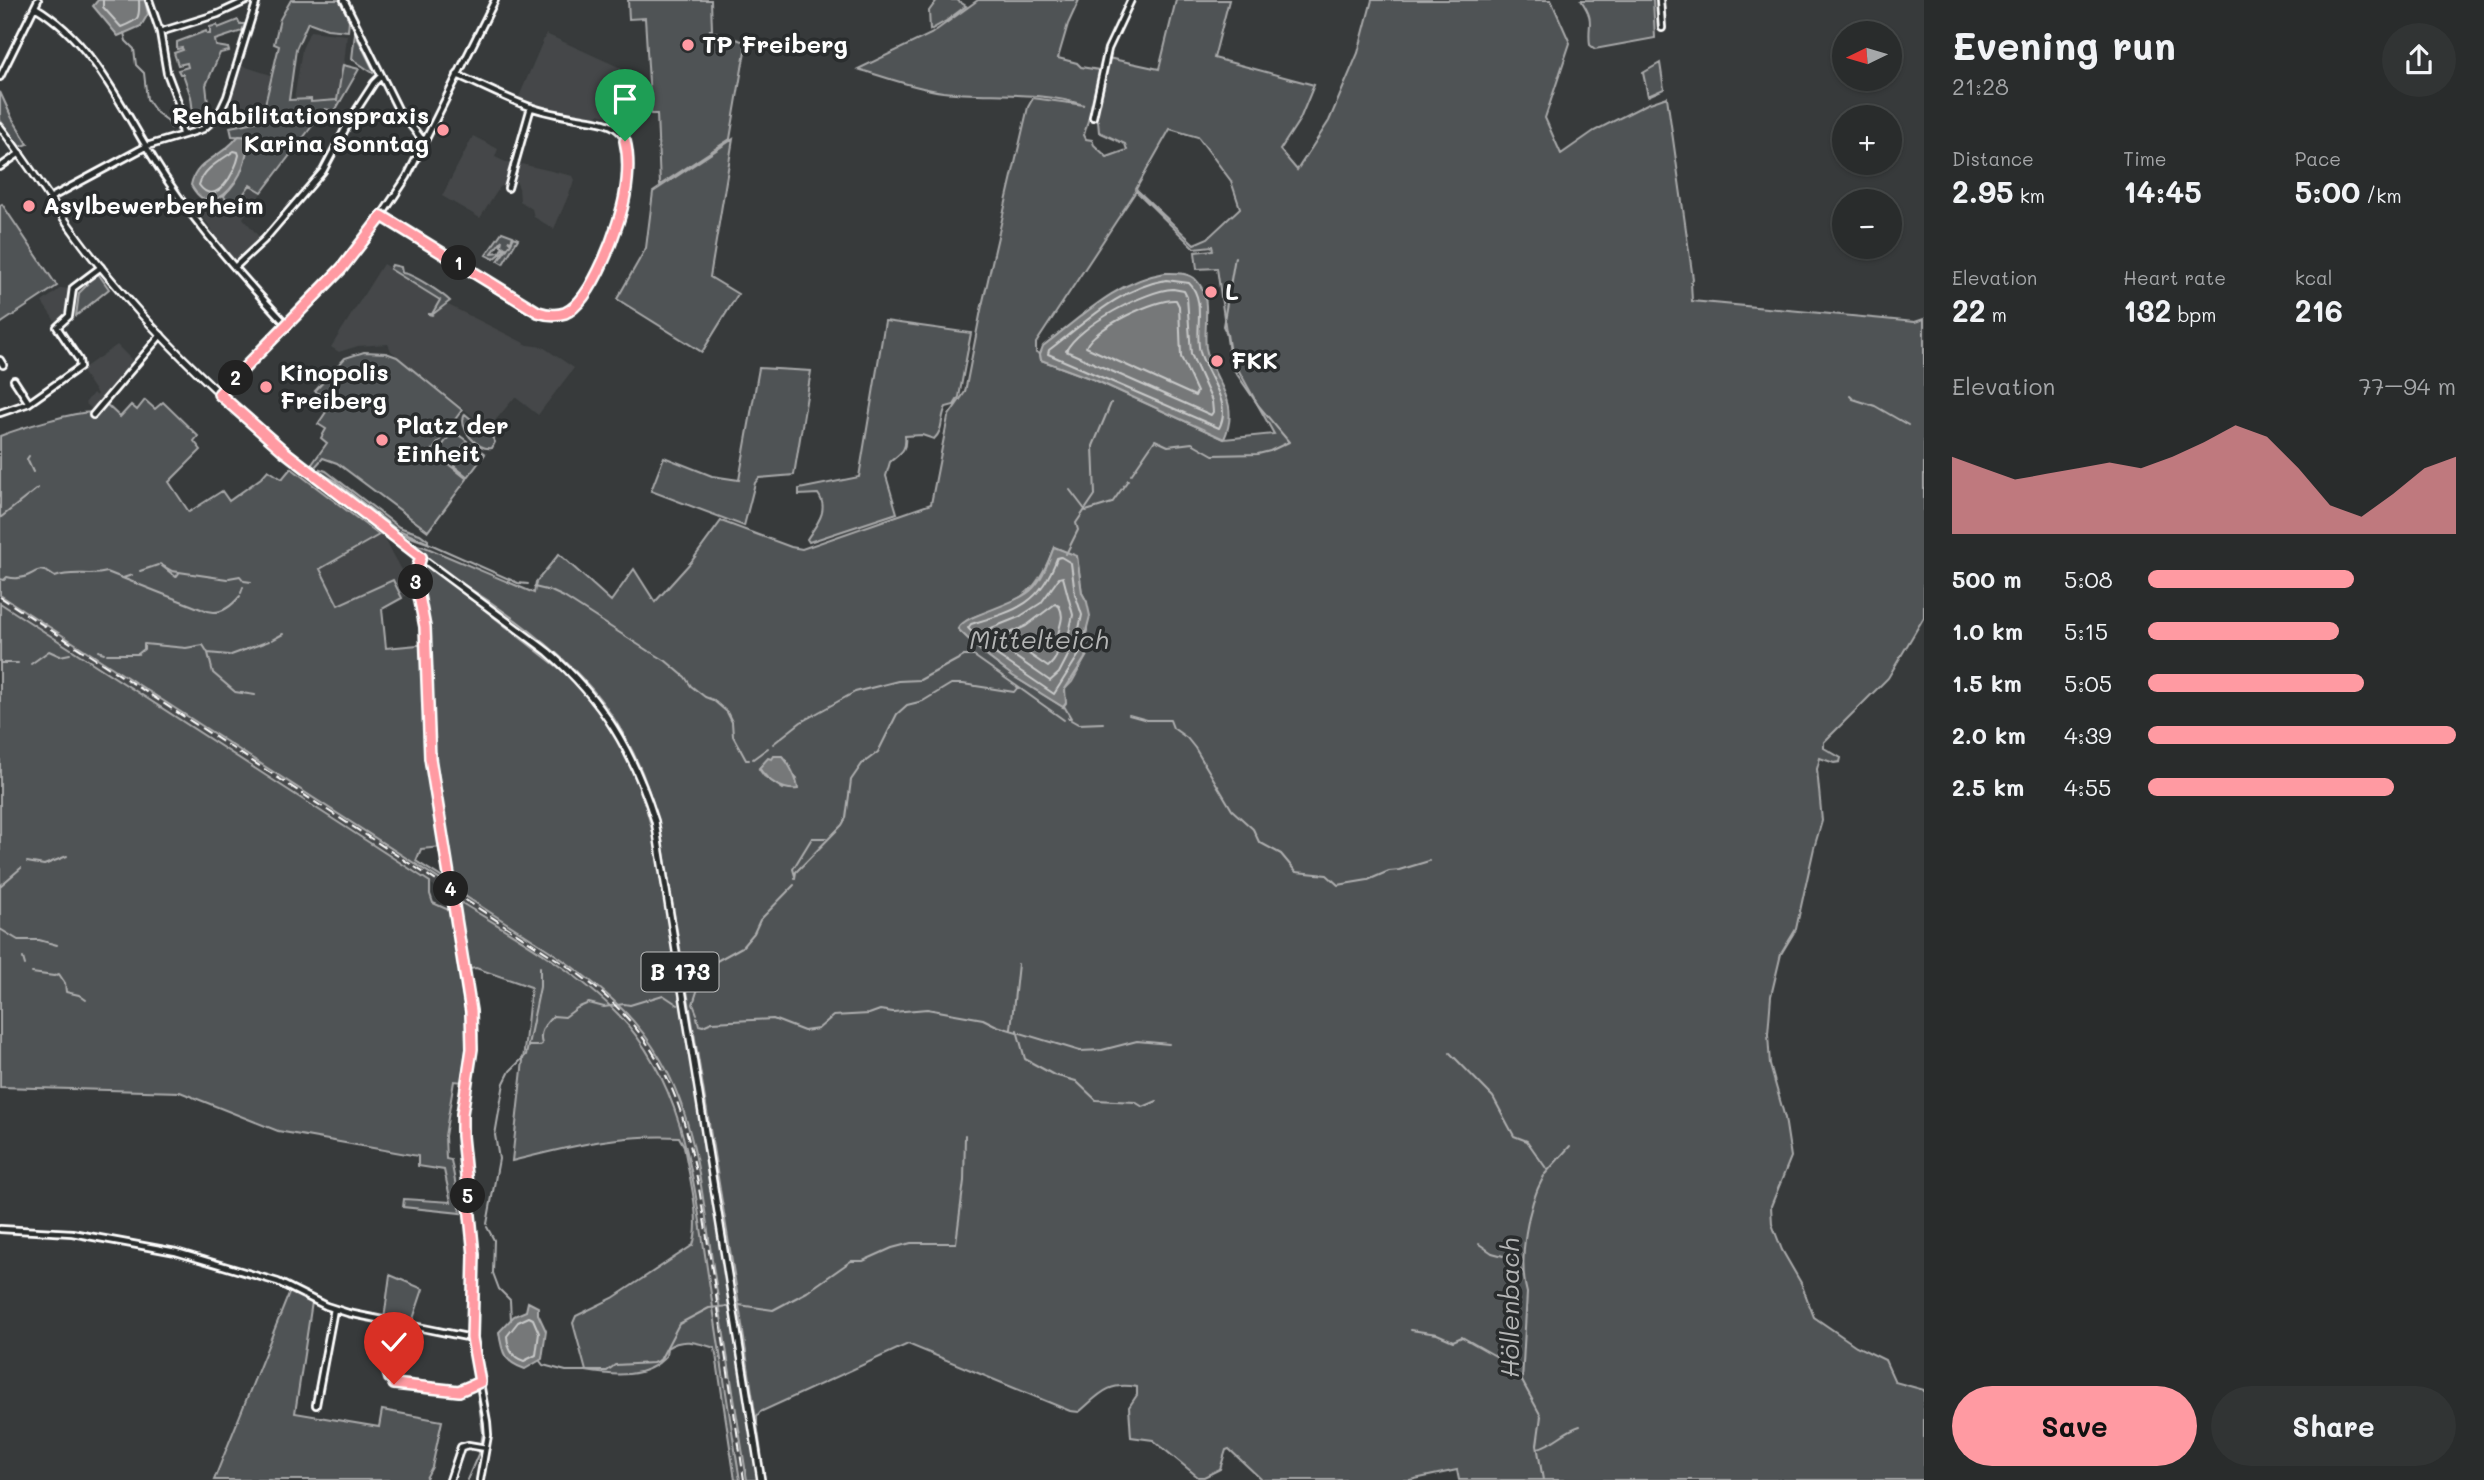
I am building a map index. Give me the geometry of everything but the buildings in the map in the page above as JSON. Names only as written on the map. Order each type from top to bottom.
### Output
[{"type":"main road","name":"B 173","points":[[0,127],[101,267],[161,335],[219,394],[265,436],[567,669],[599,705],[617,731],[645,788],[660,847],[761,1480]]},
{"type":"street","points":[[0,77],[38,0]]},
{"type":"street","points":[[149,0],[160,32],[167,73],[178,102],[182,135]]},
{"type":"street","points":[[160,32],[218,14],[246,0],[254,7]]},
{"type":"street","points":[[50,198],[147,146],[203,129],[221,111],[257,0]]},
{"type":"street","points":[[344,0],[380,77],[402,115],[424,142]]},
{"type":"street","points":[[348,8],[352,0]]},
{"type":"street","points":[[219,394],[342,268],[382,216],[407,177],[495,0]]},
{"type":"street","points":[[1093,117],[1108,49],[1131,0]]},
{"type":"street","points":[[1660,0],[1662,28]]},
{"type":"street","points":[[35,7],[55,20],[85,52],[110,86],[177,194],[235,268],[287,325]]},
{"type":"street","points":[[382,216],[538,312],[557,315],[571,309],[592,281],[617,231],[625,194],[626,146],[621,132],[609,125],[531,107],[457,75]]},
{"type":"street","points":[[235,268],[264,240],[323,171],[350,120],[380,77]]},
{"type":"street","points":[[508,188],[531,107]]},
{"type":"street","points":[[0,167],[20,153]]},
{"type":"street","points":[[0,413],[29,403],[80,367],[79,360],[57,327],[69,316],[73,288],[101,267]]},
{"type":"street","points":[[93,415],[161,335]]},
{"type":"street","points":[[14,380],[29,403]]},
{"type":"street","points":[[421,557],[415,575],[425,627],[430,758],[473,1035],[462,1114],[462,1136],[474,1255],[472,1338],[488,1422],[480,1480]]},
{"type":"street","points":[[0,1229],[72,1233],[176,1252],[278,1282],[334,1309],[472,1338]]},
{"type":"street","points":[[316,1405],[334,1309]]},
{"type":"street","points":[[385,1368],[388,1379],[394,1384],[459,1391],[480,1382]]},
{"type":"street","points":[[450,1480],[461,1447],[468,1445],[483,1448]]},
{"type":"shaded area","points":[[291,0],[340,0],[349,20],[348,31],[327,29],[308,22],[296,49],[289,100],[337,100],[343,65],[359,69],[335,111],[325,109],[262,192],[250,185],[239,200],[228,204],[224,196],[240,168],[248,137],[232,136],[230,127],[261,121],[279,46],[274,44],[280,19]]},
{"type":"shaded area","points":[[628,0],[711,0],[712,30],[709,30],[742,41],[746,45],[730,139],[660,185],[657,114],[651,114],[645,18],[629,19]]},
{"type":"shaded area","points":[[937,0],[957,0],[966,6],[930,30],[929,11]]},
{"type":"shaded area","points":[[978,0],[1079,0],[1068,24],[1058,58],[1105,74],[1108,58],[1159,69],[1176,0],[1229,0],[1214,58],[1314,85],[1300,119],[1280,150],[1297,170],[1329,121],[1358,53],[1372,0],[1551,0],[1570,43],[1545,118],[1561,154],[1594,131],[1667,97],[1693,279],[1692,301],[1915,322],[1924,319],[1924,617],[1888,678],[1824,742],[1824,748],[1841,758],[1840,762],[1834,763],[1820,758],[1817,769],[1822,821],[1796,929],[1781,954],[1771,996],[1768,1034],[1770,1065],[1785,1118],[1791,1157],[1771,1206],[1772,1224],[1782,1250],[1801,1283],[1814,1317],[1856,1346],[1885,1360],[1895,1382],[1924,1390],[1924,1480],[1459,1480],[1457,1470],[1410,1480],[1262,1480],[1229,1449],[1226,1450],[1220,1469],[1198,1477],[1153,1440],[1131,1437],[1129,1407],[1137,1395],[1137,1387],[1111,1388],[1098,1395],[1079,1412],[1070,1411],[908,1344],[760,1412],[757,1424],[765,1480],[737,1292],[661,834],[651,796],[622,731],[581,677],[528,629],[439,568],[409,543],[425,547],[534,593],[536,582],[559,554],[611,601],[634,569],[655,602],[691,562],[721,521],[802,549],[931,504],[948,417],[965,392],[1028,107],[1033,98],[1084,105],[1049,97],[943,92],[858,69],[931,34]],"holes":[[[1089,117],[1098,121],[1099,132],[1125,144],[1127,150],[1107,157],[1084,135]],[[1170,129],[1198,137],[1231,181],[1240,208],[1208,238],[1194,244],[1136,189]],[[1136,191],[1194,248],[1212,246],[1213,250],[1195,252],[1197,269],[1217,268],[1229,353],[1274,434],[1224,439],[1095,380],[1041,360],[1040,354],[1036,352],[1036,343]],[[1054,547],[1077,557],[1082,593],[1087,602],[1087,631],[1084,639],[1087,655],[1065,689],[1063,707],[1013,676],[984,654],[958,629],[973,617],[1004,606],[1024,595],[1044,571]],[[772,759],[786,760],[791,773],[797,779],[783,789],[764,776],[759,769]]]},
{"type":"shaded area","points":[[1581,0],[1653,0],[1655,38],[1595,49],[1590,45],[1590,18]]},
{"type":"shaded area","points":[[238,20],[240,24],[245,24],[242,31],[215,40],[216,46],[228,48],[229,51],[220,53],[206,85],[209,112],[203,113],[204,116],[209,115],[209,120],[195,129],[191,97],[183,74],[178,70],[188,67],[187,63],[178,65],[174,53],[183,50],[177,49],[177,42],[206,31],[210,34],[210,27],[217,25],[218,28]]},
{"type":"shaded area","points":[[310,31],[347,35],[338,100],[294,100],[302,49]]},
{"type":"shaded area","points":[[355,33],[374,71],[373,73],[352,59]]},
{"type":"shaded area","points":[[546,34],[621,68],[621,105],[630,107],[624,120],[598,114],[596,118],[518,99]]},
{"type":"shaded area","points":[[1660,63],[1664,89],[1648,96],[1643,73]]},
{"type":"shaded area","points":[[240,65],[271,75],[260,122],[230,127],[238,102],[232,99],[232,92]]},
{"type":"shaded area","points":[[0,92],[28,144],[20,147],[0,120]]},
{"type":"shaded area","points":[[473,136],[498,149],[495,157],[510,164],[504,185],[480,218],[442,196]]},
{"type":"shaded area","points":[[733,139],[710,277],[738,294],[702,352],[617,299],[646,248],[653,192]]},
{"type":"shaded area","points":[[517,163],[573,176],[575,180],[554,229],[534,217],[532,209],[520,201],[519,188],[514,177]]},
{"type":"shaded area","points":[[250,185],[262,192],[243,218],[261,239],[241,258],[235,260],[209,232],[212,229],[195,208],[237,202]]},
{"type":"shaded area","points":[[2,204],[57,286],[0,324],[0,205]]},
{"type":"shaded area","points":[[502,232],[513,236],[511,241],[508,240],[511,243],[514,237],[518,239],[503,264],[498,261],[507,249],[501,245],[502,240],[492,253],[500,252],[502,248],[505,250],[494,259],[486,255]]},
{"type":"shaded area","points":[[383,264],[448,305],[528,345],[543,347],[574,368],[538,415],[515,397],[489,428],[391,351],[388,344],[358,346],[339,352],[331,347]]},
{"type":"shaded area","points":[[392,265],[401,267],[402,273],[420,280],[450,301],[432,315],[428,314],[432,314],[440,300],[390,269]]},
{"type":"shaded area","points":[[97,272],[109,289],[76,316],[79,293],[88,284],[86,281]]},
{"type":"shaded area","points":[[61,288],[70,289],[67,315],[57,324],[42,302]]},
{"type":"shaded area","points":[[885,321],[971,333],[959,397],[954,405],[946,407],[939,432],[934,439],[922,435],[905,436],[904,448],[890,462],[886,476],[897,513],[809,542],[807,539],[818,523],[823,506],[818,494],[799,495],[799,489],[859,477]]},
{"type":"shaded area","points":[[117,345],[134,362],[93,410],[85,403],[93,393],[96,396],[97,394],[81,370]]},
{"type":"shaded area","name":"Platz der Einheit","points":[[364,352],[386,353],[397,357],[462,410],[432,451],[467,479],[428,531],[337,463],[323,458],[315,467],[310,467],[327,443],[321,438],[326,429],[318,424],[332,403],[315,391],[345,358]]},
{"type":"shaded area","points":[[759,368],[811,371],[794,475],[759,478],[755,483],[744,526],[651,491],[664,457],[712,476],[739,480]]},
{"type":"shaded area","points":[[145,400],[155,409],[163,402],[198,436],[194,441],[201,450],[169,482],[189,512],[222,491],[229,501],[268,470],[282,479],[291,468],[379,535],[320,569],[338,605],[393,580],[402,598],[382,609],[386,648],[428,644],[427,619],[418,576],[421,568],[427,565],[568,675],[613,731],[643,796],[654,837],[760,1480],[747,1480],[701,1183],[690,1132],[673,1083],[661,1060],[627,1014],[599,988],[553,953],[0,595],[0,436],[64,416],[96,413],[105,403],[120,417],[131,405],[137,410]],"holes":[[[442,847],[446,880],[416,861],[421,849]]]},
{"type":"shaded area","points":[[465,414],[492,437],[495,442],[492,448],[480,446],[470,437],[464,425]]},
{"type":"shaded area","points":[[453,431],[467,441],[451,463],[437,453]]},
{"type":"shaded area","points":[[471,444],[485,454],[468,477],[454,466]]},
{"type":"shaded area","points":[[320,469],[399,527],[420,534],[428,543],[393,531],[320,476]]},
{"type":"shaded area","points":[[379,535],[385,539],[414,592],[402,598],[392,580],[338,605],[320,569]]},
{"type":"shaded area","points":[[0,595],[553,953],[605,991],[625,1010],[661,1059],[675,1086],[691,1134],[747,1480],[740,1480],[686,1144],[674,1103],[655,1063],[638,1038],[610,1006],[577,979],[0,603]]},
{"type":"shaded area","points":[[0,603],[430,882],[433,903],[451,911],[449,895],[559,965],[618,1014],[641,1043],[659,1073],[684,1139],[698,1209],[740,1480],[735,1480],[715,1348],[691,1342],[679,1343],[667,1348],[666,1356],[649,1369],[618,1375],[586,1371],[573,1323],[576,1316],[613,1298],[693,1245],[696,1222],[693,1196],[684,1146],[679,1137],[615,1139],[512,1161],[531,987],[476,968],[463,970],[471,1048],[464,1082],[454,1081],[445,1136],[446,1159],[451,1160],[461,1213],[403,1207],[404,1199],[451,1202],[444,1170],[418,1166],[418,1156],[278,1131],[180,1092],[0,1087]]},
{"type":"shaded area","points":[[390,1275],[423,1289],[412,1322],[384,1319]]},
{"type":"shaded area","points":[[290,1291],[312,1302],[295,1413],[379,1427],[382,1410],[442,1421],[432,1467],[425,1480],[214,1480]]},
{"type":"water","points":[[98,0],[145,0],[148,14],[141,26],[118,36],[93,6]]},
{"type":"water","points":[[239,136],[248,137],[249,141],[240,174],[224,195],[217,199],[204,199],[191,185],[193,177],[202,166]]},
{"type":"water","points":[[1165,273],[1193,277],[1204,295],[1206,348],[1228,401],[1230,413],[1224,439],[1095,380],[1041,360],[1043,346],[1085,312],[1131,284]]},
{"type":"water","name":"Mittelteich","points":[[1054,547],[1077,556],[1082,593],[1090,616],[1084,639],[1087,655],[1065,689],[1066,703],[1063,707],[1013,676],[984,654],[958,629],[969,619],[1012,601],[1035,587]]},
{"type":"water","points":[[774,756],[782,756],[785,759],[798,789],[776,784],[759,768],[768,758],[772,759]]},
{"type":"water","points":[[528,1302],[538,1307],[538,1314],[546,1331],[542,1359],[525,1369],[505,1356],[499,1332],[514,1316],[526,1311]]},
{"type":"waterway","points":[[124,33],[126,41],[134,49],[136,65],[144,73],[147,99],[171,128]]},
{"type":"waterway","points":[[1131,475],[1155,440],[1168,446],[1192,443],[1213,455],[1258,454],[1289,442],[1258,405],[1232,367],[1227,334],[1223,326],[1235,257]]},
{"type":"waterway","points":[[1850,396],[1875,406],[1908,425]]},
{"type":"waterway","points":[[1066,554],[1078,530],[1076,523],[1095,495],[1093,446],[1111,403]]},
{"type":"waterway","points":[[29,456],[27,459],[33,472]]},
{"type":"waterway","points":[[323,475],[334,480],[397,530]]},
{"type":"waterway","points":[[1070,490],[1086,511],[1112,503],[1128,480]]},
{"type":"waterway","points":[[0,518],[38,488]]},
{"type":"waterway","points":[[401,531],[518,583],[528,584]]},
{"type":"waterway","points":[[160,564],[172,571],[227,579]]},
{"type":"waterway","points":[[140,571],[158,565]]},
{"type":"waterway","points":[[162,566],[176,577],[179,573]]},
{"type":"waterway","points":[[0,579],[24,577],[40,570],[55,577],[107,572],[201,609]]},
{"type":"waterway","points":[[123,578],[132,575]]},
{"type":"waterway","points":[[229,578],[240,576],[244,581],[251,582]]},
{"type":"waterway","points":[[241,593],[243,587]]},
{"type":"waterway","points":[[534,587],[564,597],[648,651]]},
{"type":"waterway","points":[[203,609],[218,612],[240,596]]},
{"type":"waterway","points":[[272,640],[283,634]]},
{"type":"waterway","points":[[231,655],[269,641]]},
{"type":"waterway","points":[[107,654],[138,654],[144,649],[144,644],[186,648],[203,645],[208,653],[229,655]]},
{"type":"waterway","points":[[31,664],[49,651],[60,656],[70,654]]},
{"type":"waterway","points":[[98,651],[104,653]]},
{"type":"waterway","points":[[651,652],[666,661],[685,677],[691,686],[727,712],[732,722],[733,736],[746,760],[749,760]]},
{"type":"waterway","points":[[208,653],[213,673],[234,691]]},
{"type":"waterway","points":[[773,744],[801,722],[855,692],[898,681],[920,680],[964,656],[974,656],[1018,687]]},
{"type":"waterway","points":[[0,663],[18,663]]},
{"type":"waterway","points":[[795,878],[796,872],[842,825],[846,818],[851,780],[862,764],[878,752],[897,714],[907,705],[923,701],[951,684],[1014,692],[1018,687],[1064,720]]},
{"type":"waterway","points":[[235,692],[255,695]]},
{"type":"waterway","points":[[1064,706],[1071,718],[1068,718]]},
{"type":"waterway","points":[[1129,715],[1147,720],[1170,720],[1173,728],[1195,748],[1232,810],[1253,829],[1259,842],[1281,854],[1296,872],[1327,875],[1338,885],[1368,880],[1389,871],[1429,861]]},
{"type":"waterway","points":[[1071,720],[1078,724],[1103,723]]},
{"type":"waterway","points":[[753,759],[768,748]]},
{"type":"waterway","points":[[795,876],[793,869],[812,838],[826,838]]},
{"type":"waterway","points":[[27,862],[44,865],[67,856]]},
{"type":"waterway","points":[[0,886],[21,868]]},
{"type":"waterway","points":[[697,1014],[693,1004],[702,976],[713,963],[742,947],[754,933],[760,920],[794,885]]},
{"type":"waterway","points":[[0,929],[18,940],[39,940],[57,945]]},
{"type":"waterway","points":[[23,958],[25,965]]},
{"type":"waterway","points":[[1011,1029],[1018,964]]},
{"type":"waterway","points":[[528,1045],[540,987],[540,967]]},
{"type":"waterway","points":[[32,973],[54,976],[59,974],[65,983],[66,992],[86,1000]]},
{"type":"waterway","points":[[487,1224],[499,1159],[495,1135],[504,1083],[510,1071],[526,1055],[528,1046],[542,1044],[542,1032],[547,1022],[553,1016],[565,1017],[589,1003],[604,1007],[630,1005],[663,995],[678,1005]]},
{"type":"waterway","points":[[697,1017],[699,1025],[703,1026],[712,1022],[773,1019],[804,1031],[818,1029],[833,1016],[869,1014],[880,1010],[893,1012],[927,1009],[983,1019],[997,1026],[1080,1051],[1102,1050],[1137,1041],[1169,1044]]},
{"type":"waterway","points":[[1017,1030],[1025,1059],[1054,1075],[1076,1081],[1096,1100],[1135,1102],[1143,1107],[1157,1101]]},
{"type":"waterway","points":[[1450,1053],[1493,1097],[1514,1136],[1527,1141],[1548,1171]]},
{"type":"waterway","points":[[540,1361],[543,1365],[566,1371],[607,1371],[615,1365],[653,1363],[660,1360],[679,1324],[709,1308],[739,1305],[773,1310],[807,1292],[851,1261],[863,1261],[911,1243],[956,1243],[964,1181],[965,1135]]},
{"type":"waterway","name":"Höllenbach","points":[[1545,1174],[1570,1146]]},
{"type":"waterway","name":"Höllenbach","points":[[1543,1480],[1537,1445],[1541,1416],[1522,1381],[1527,1293],[1524,1280],[1524,1249],[1533,1202],[1544,1176]]},
{"type":"waterway","points":[[487,1227],[494,1240],[493,1273],[499,1289],[510,1300],[511,1320]]},
{"type":"waterway","points":[[1479,1244],[1492,1253],[1511,1258],[1523,1273]]},
{"type":"waterway","points":[[1411,1330],[1437,1334],[1453,1341],[1462,1337],[1499,1358],[1522,1381]]},
{"type":"waterway","points":[[477,1390],[483,1433],[481,1444]]},
{"type":"waterway","points":[[1538,1448],[1580,1426]]},
{"type":"waterway","points":[[467,1480],[480,1450]]},
{"type":"railway","points":[[0,597],[567,966],[607,997],[637,1030],[660,1064],[676,1100],[688,1138],[705,1223],[744,1480]]},
{"type":"place","name":"TP Freiberg","points":[[688,45]]},
{"type":"place","name":"Rehabilitationspraxis Karina Sonntag","points":[[443,130]]},
{"type":"place","name":"Asylbewerberheim","points":[[29,206]]},
{"type":"place","name":"L","points":[[1211,292]]},
{"type":"place","name":"FKK","points":[[1217,361]]},
{"type":"place","name":"Kinopolis Freiberg","points":[[266,387]]},
{"type":"place","name":"Platz der Einheit","points":[[382,440]]},
{"type":"route","points":[[394,1384],[459,1391],[480,1382],[473,1352],[474,1255],[462,1136],[462,1114],[473,1035],[430,758],[425,627],[415,575],[421,557],[261,433],[219,394],[342,268],[382,216],[538,312],[554,315],[571,309],[592,281],[617,231],[625,194],[625,141]]}]
